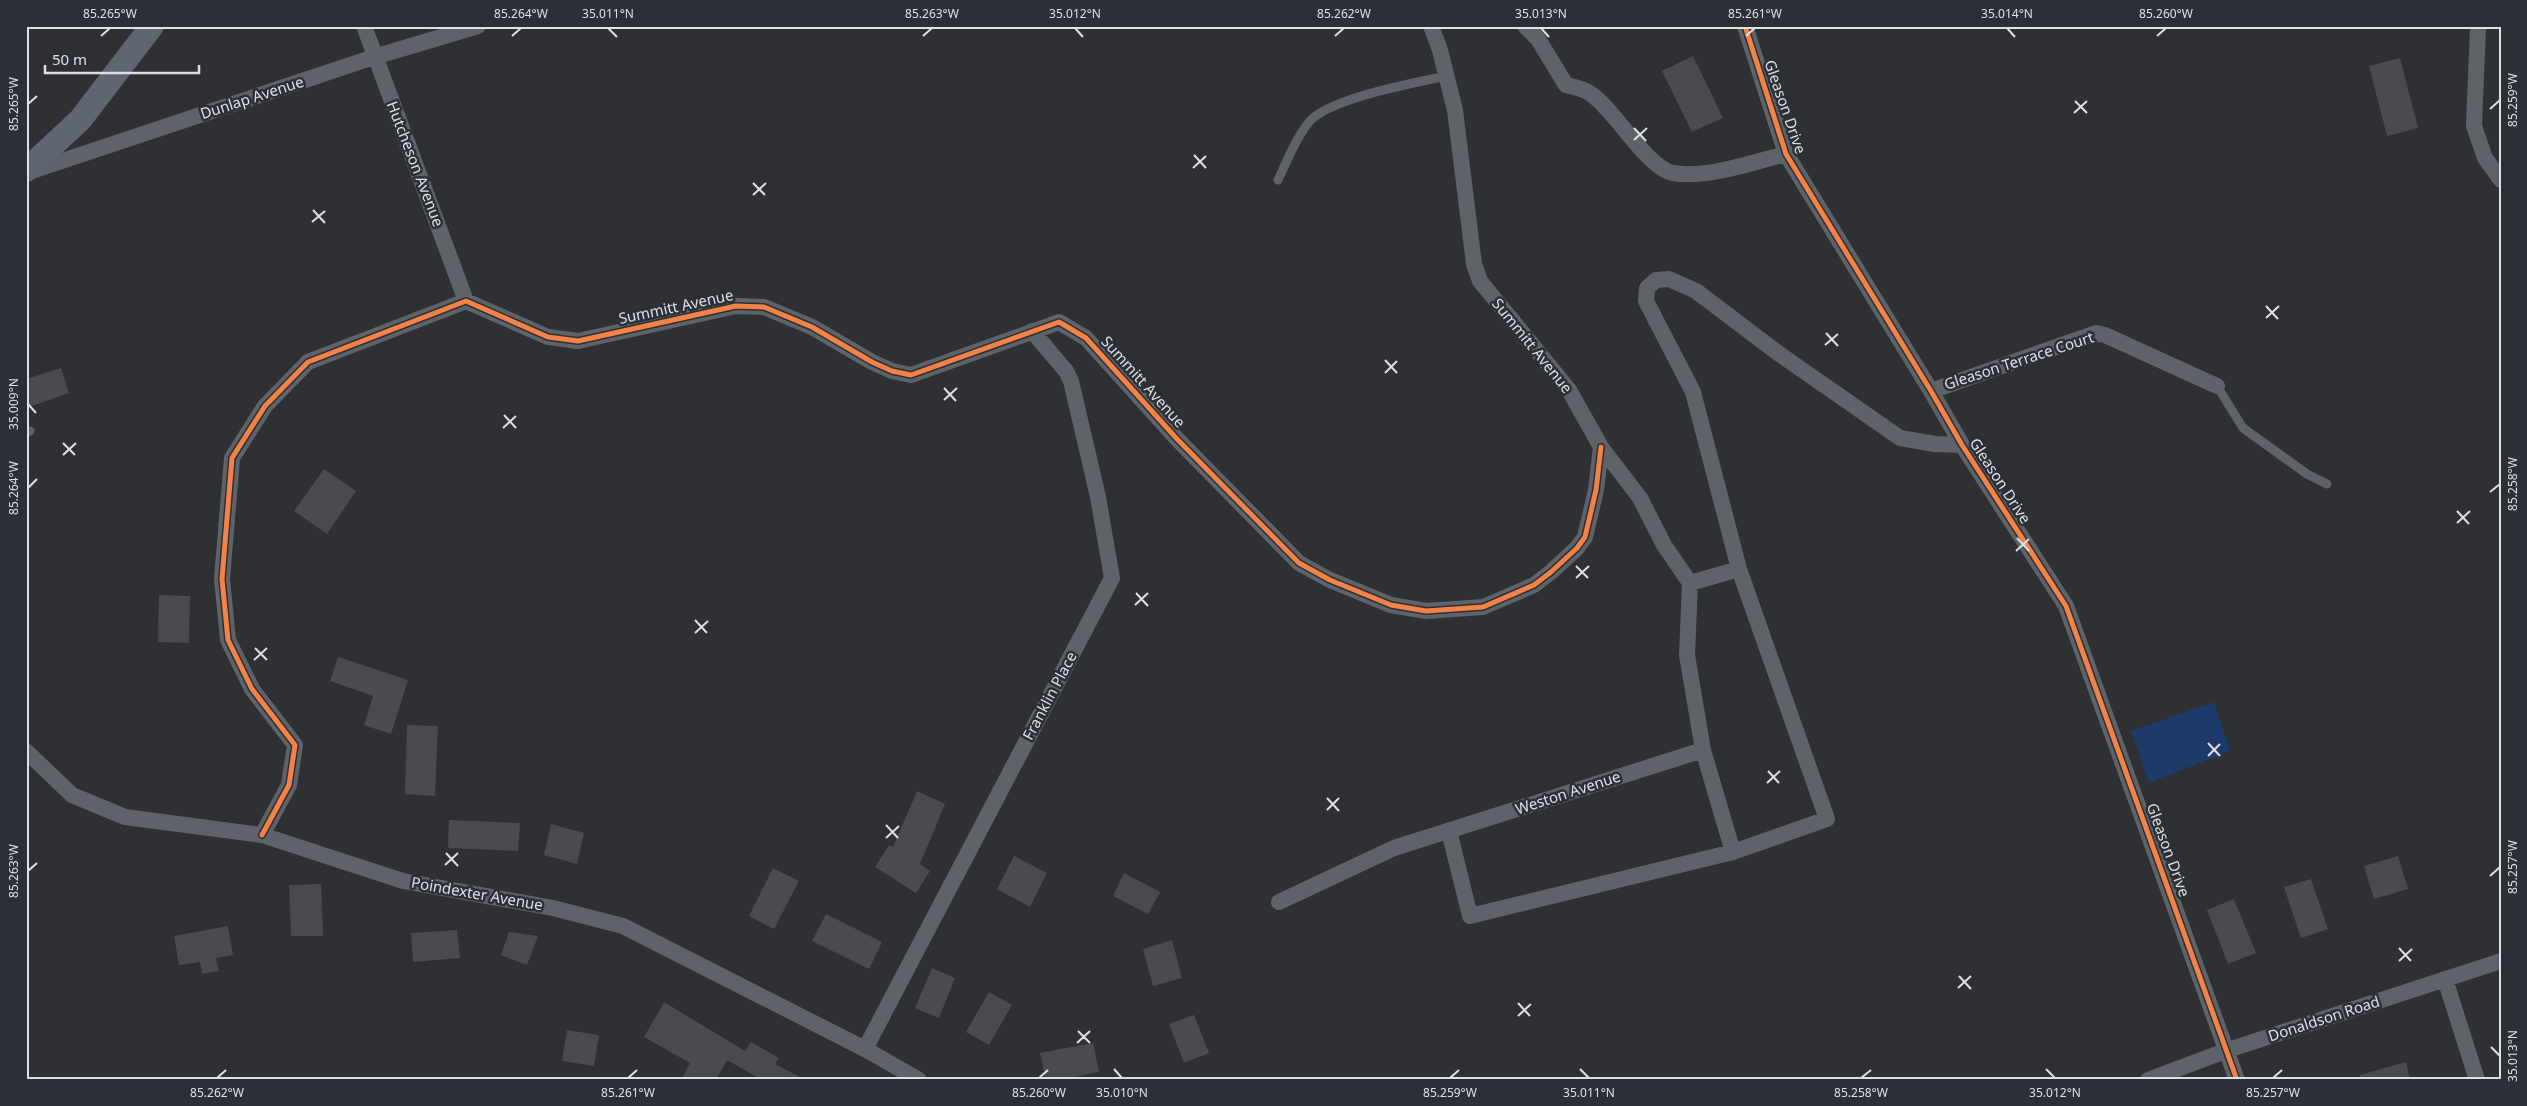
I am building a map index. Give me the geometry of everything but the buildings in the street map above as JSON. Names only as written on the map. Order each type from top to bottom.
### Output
[{"type":"street","points":[[26,172],[80,120],[152,26]]},
{"type":"street","name":"Hutcheson Avenue","points":[[364,26],[466,302]]},
{"type":"street","name":"Dunlap Avenue","points":[[26,172],[374,57],[478,26]]},
{"type":"street","name":"Summitt Avenue","points":[[466,302],[548,337],[578,341],[736,306],[764,307],[812,327],[872,362],[892,371],[911,375],[1059,322],[1086,338],[1177,439],[1299,563],[1330,580],[1392,605],[1426,611],[1483,607],[1534,585],[1577,548],[1585,537],[1596,490],[1601,447],[1569,390],[1480,282],[1474,264],[1455,110],[1431,26]]},
{"type":"street","points":[[1525,26],[1538,39],[1566,85],[1590,92],[1610,109],[1659,167],[1671,173],[1687,174],[1723,169],[1786,154]]},
{"type":"street","name":"Gleason Drive","points":[[1745,26],[1786,154],[1962,445],[2066,606],[2228,1050],[2237,1080]]},
{"type":"street","points":[[2478,26],[2474,126],[2485,158],[2501,180]]},
{"type":"street","points":[[1449,831],[1470,916],[1733,852],[1827,819],[1739,569],[1693,392],[1646,301],[1647,288],[1656,280],[1669,280],[1696,291],[1778,353],[1900,438],[1935,444],[1962,445]]},
{"type":"street","points":[[262,835],[289,785],[296,745],[252,689],[228,640],[222,578],[232,458],[265,406],[308,362],[466,302]]},
{"type":"street","name":"Franklin Place","points":[[865,1049],[1112,578],[1098,497],[1071,381],[1066,371],[1032,331]]},
{"type":"street","name":"Gleason Terrace Court","points":[[1931,391],[2096,333],[2106,335],[2217,386]]},
{"type":"street","points":[[1601,447],[1640,498],[1664,545],[1690,583],[1688,655],[1702,750],[1733,852]]},
{"type":"street","points":[[1690,583],[1739,569]]},
{"type":"street","name":"Weston Avenue","points":[[1279,902],[1394,848],[1702,750]]},
{"type":"street","name":"Poindexter Avenue","points":[[26,751],[72,795],[125,816],[262,835],[403,881],[553,908],[623,926],[865,1049],[919,1080]]},
{"type":"street","name":"Donaldson Road","points":[[2148,1080],[2228,1050],[2501,961]]},
{"type":"street","points":[[2445,979],[2477,1080]]},
{"type":"lane","points":[[1278,180],[1310,121],[1335,106],[1360,97],[1446,76]]},
{"type":"lane","points":[[2217,386],[2243,428],[2307,474],[2327,484]]},
{"type":"shaded area","points":[[2214,702],[2230,751],[2149,783],[2131,731]]},
{"type":"cycle path","points":[[1745,26],[1786,154],[1962,445],[2066,606],[2237,1080]]},
{"type":"cycle path","points":[[262,835],[289,785],[295,745],[252,689],[228,640],[222,579],[232,458],[265,406],[308,362],[466,301],[548,337],[578,341],[736,306],[764,307],[812,327],[872,362],[892,371],[911,375],[1059,322],[1086,338],[1177,439],[1299,563],[1330,580],[1391,605],[1426,611],[1483,607],[1534,585],[1577,548],[1585,537],[1596,490],[1601,447]]}]
